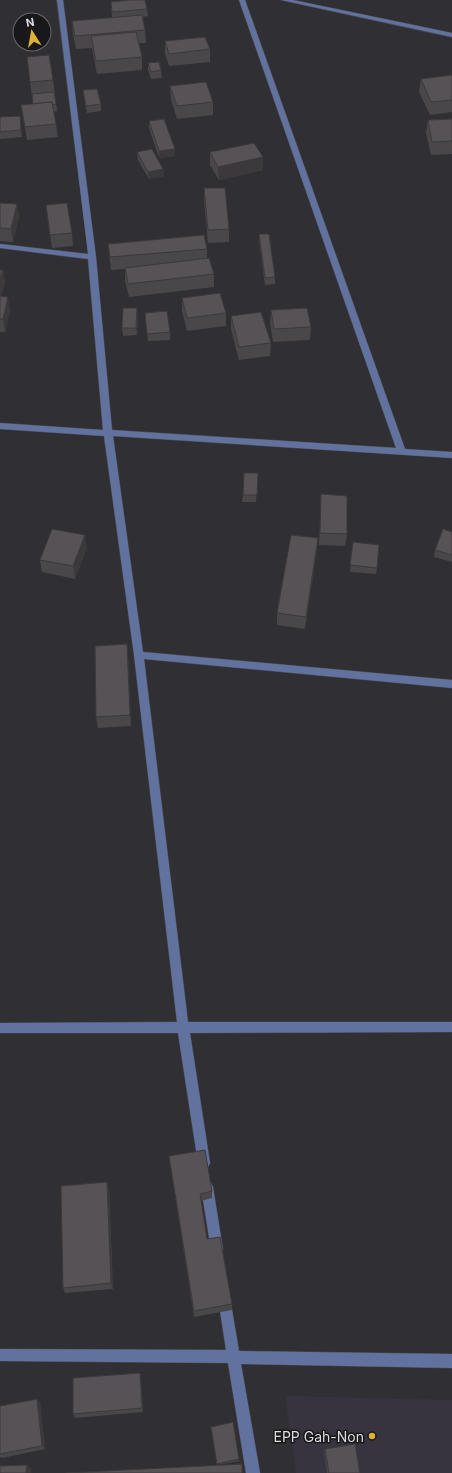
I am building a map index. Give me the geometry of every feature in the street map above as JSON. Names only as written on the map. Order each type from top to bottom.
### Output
[{"type":"street","points":[[60,0],[92,257],[108,433],[139,655],[183,1027],[219,1262]]},
{"type":"street","points":[[242,0],[402,452]]},
{"type":"street","points":[[284,0],[452,35]]},
{"type":"street","points":[[0,246],[92,257]]},
{"type":"street","points":[[0,426],[452,455]]},
{"type":"street","points":[[139,655],[452,684]]},
{"type":"street","points":[[0,1028],[452,1027]]},
{"type":"street","points":[[222,1286],[253,1473]]},
{"type":"street","points":[[0,1355],[233,1356],[452,1361]]},
{"type":"shaded area","name":"EPP Gah-Non","points":[[285,1396],[452,1400],[452,1473],[296,1473]]},
{"type":"building","points":[[145,0],[147,9],[112,12],[111,2]]},
{"type":"building","points":[[142,15],[145,30],[75,36],[72,21]]},
{"type":"building","points":[[136,32],[142,57],[96,61],[91,36]]},
{"type":"building","points":[[205,37],[210,49],[169,54],[165,41]]},
{"type":"building","points":[[49,55],[53,80],[30,82],[27,57]]},
{"type":"building","points":[[159,62],[161,70],[151,72],[148,63]]},
{"type":"building","points":[[452,75],[452,100],[431,102],[421,79]]},
{"type":"building","points":[[206,82],[213,102],[177,106],[170,86]]},
{"type":"building","points":[[97,89],[101,104],[86,106],[83,90]]},
{"type":"building","points":[[54,92],[56,104],[53,105],[52,102],[33,104],[32,94]]},
{"type":"building","points":[[52,102],[56,124],[25,127],[21,105]]},
{"type":"building","points":[[20,116],[21,130],[0,132],[0,117]]},
{"type":"building","points":[[164,119],[175,149],[159,151],[149,121]]},
{"type":"building","points":[[452,119],[452,141],[432,142],[428,120]]},
{"type":"building","points":[[254,143],[263,157],[218,167],[210,152]]},
{"type":"building","points":[[152,149],[163,169],[148,172],[137,152]]},
{"type":"building","points":[[204,188],[225,188],[229,229],[208,230]]},
{"type":"building","points":[[0,203],[17,204],[11,229],[0,228]]},
{"type":"building","points":[[67,203],[72,233],[50,235],[46,205]]},
{"type":"building","points":[[259,234],[269,234],[275,277],[265,278]]},
{"type":"building","points":[[204,235],[207,249],[110,257],[108,244]]},
{"type":"building","points":[[209,258],[214,274],[128,284],[125,268]]},
{"type":"building","points":[[0,270],[3,270],[0,280]]},
{"type":"building","points":[[220,293],[226,313],[187,318],[182,298]]},
{"type":"building","points":[[0,296],[8,297],[3,319],[0,319]]},
{"type":"building","points":[[123,308],[137,308],[136,328],[122,328]]},
{"type":"building","points":[[307,308],[311,327],[274,329],[271,310]]},
{"type":"building","points":[[167,311],[170,332],[147,334],[145,313]]},
{"type":"building","points":[[261,312],[271,343],[239,347],[231,316]]},
{"type":"building","points":[[244,473],[258,473],[257,495],[243,495]]},
{"type":"building","points":[[321,494],[347,496],[347,534],[320,533]]},
{"type":"building","points":[[52,529],[85,535],[73,566],[40,560]]},
{"type":"building","points":[[443,529],[452,532],[452,555],[435,550]]},
{"type":"building","points":[[291,535],[318,538],[306,617],[277,613]]},
{"type":"building","points":[[353,542],[379,545],[377,568],[350,565]]},
{"type":"building","points":[[127,644],[130,715],[96,717],[95,646]]},
{"type":"building","points":[[205,1150],[212,1191],[200,1194],[207,1239],[220,1237],[232,1304],[194,1311],[169,1156]]},
{"type":"building","points":[[107,1182],[111,1283],[63,1288],[61,1186]]},
{"type":"building","points":[[140,1373],[142,1408],[73,1414],[73,1378]]},
{"type":"building","points":[[37,1399],[42,1446],[0,1454],[0,1406]]},
{"type":"building","points":[[233,1422],[239,1459],[217,1464],[211,1427]]},
{"type":"building","points":[[355,1444],[360,1473],[329,1473],[325,1449]]},
{"type":"building","points":[[242,1464],[242,1473],[66,1473]]},
{"type":"building","points":[[27,1465],[26,1473],[0,1473],[0,1466]]},
{"type":"place","name":"EPP Gah-Non","points":[[372,1436]]}]
